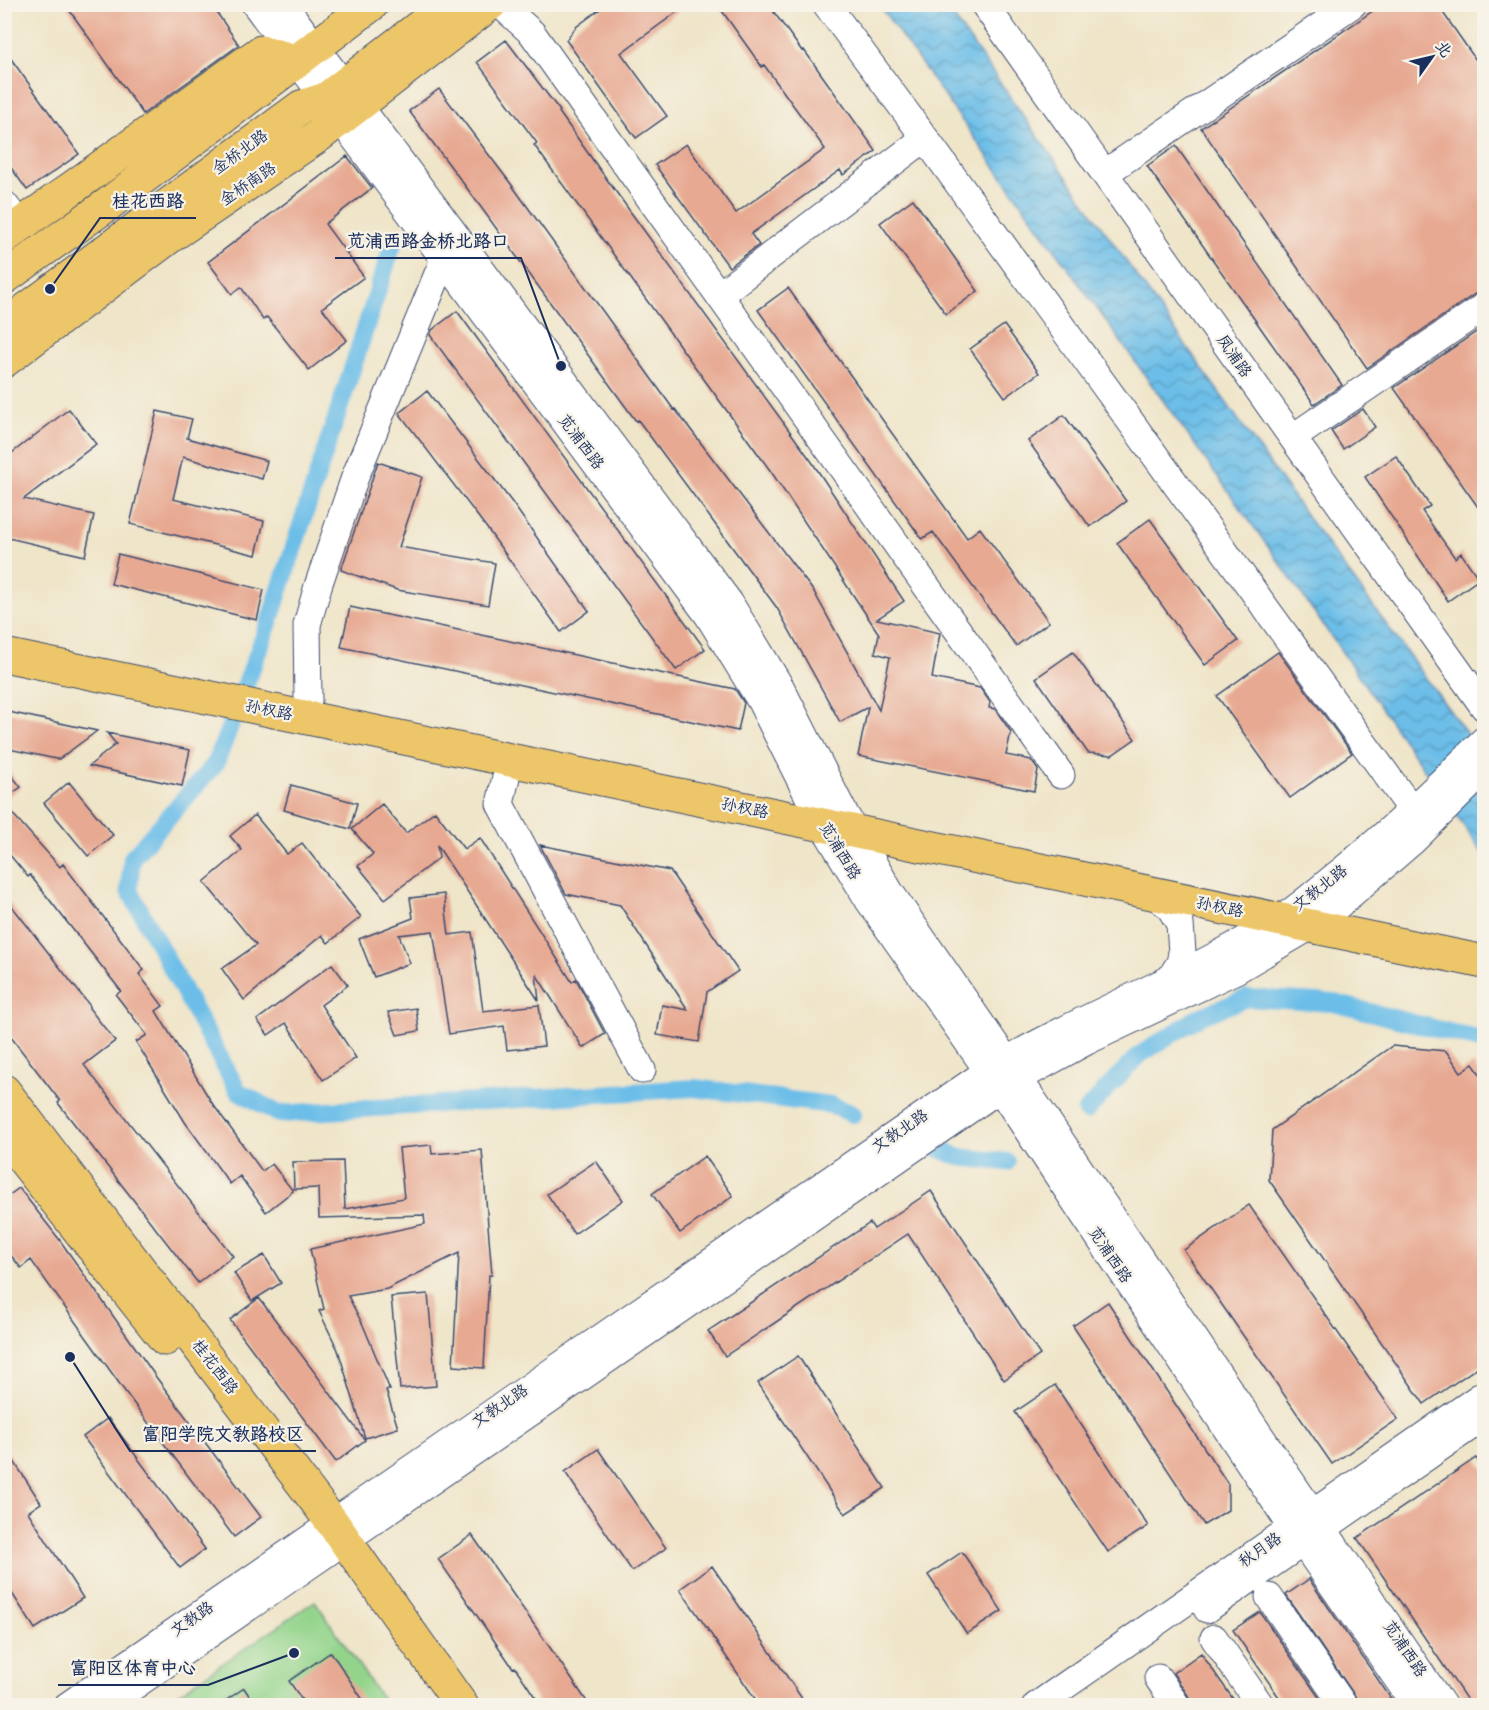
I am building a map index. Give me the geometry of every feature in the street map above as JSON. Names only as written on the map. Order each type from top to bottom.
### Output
[{"type":"main road","points":[[4,278],[107,205],[372,4]]},
{"type":"main road","name":"金桥北路","points":[[4,326],[301,107],[342,102],[449,4]]},
{"type":"main road","name":"金桥南路","points":[[4,361],[172,235],[342,102],[490,4]]},
{"type":"main road","points":[[10,222],[261,52],[306,53]]},
{"type":"main road","points":[[118,243],[172,235]]},
{"type":"main road","name":"孙权路","points":[[4,637],[221,691]]},
{"type":"main road","name":"孙权路","points":[[4,655],[292,702],[833,817],[1307,914],[1485,962]]},
{"type":"main road","name":"孙权路","points":[[292,702],[510,759],[833,817],[1152,893],[1485,940]]},
{"type":"main road","name":"桂花西路","points":[[4,1091],[331,1536],[462,1706]]},
{"type":"main road","name":"桂花西路","points":[[4,1135],[331,1536],[438,1706]]},
{"type":"street","name":"苋浦西路","points":[[255,4],[306,53],[729,602],[781,688],[869,901],[1003,1075],[1308,1528],[1416,1706]]},
{"type":"street","points":[[284,4],[306,53]]},
{"type":"street","points":[[501,4],[532,33],[1061,775]]},
{"type":"street","points":[[826,4],[1425,809]]},
{"type":"street","name":"凤浦路","points":[[984,4],[1485,707]]},
{"type":"street","name":"凤浦路","points":[[1004,4],[1485,684]]},
{"type":"street","points":[[1117,165],[1353,4]]},
{"type":"street","name":"苋浦西路","points":[[342,102],[444,259],[708,615],[833,817]]},
{"type":"street","points":[[718,295],[925,138]]},
{"type":"street","points":[[292,702],[307,625],[354,477],[444,259]]},
{"type":"street","points":[[1304,430],[1485,307]]},
{"type":"street","name":"文教北路","points":[[1003,1075],[1098,1036],[1236,970],[1307,914],[1425,809],[1485,740]]},
{"type":"street","points":[[510,759],[500,804],[642,1070]]},
{"type":"street","name":"文教北路","points":[[1425,809],[1485,771]]},
{"type":"street","points":[[1152,893],[1169,906],[1180,924],[1182,952],[1180,963],[1170,979]]},
{"type":"street","name":"文教北路","points":[[331,1536],[1003,1075],[1170,979],[1307,914]]},
{"type":"street","name":"秋月路","points":[[1068,1706],[1485,1394]]},
{"type":"street","name":"秋月路","points":[[1036,1706],[1308,1528],[1485,1417]]},
{"type":"street","name":"苋浦西路","points":[[1308,1528],[1443,1706]]},
{"type":"street","name":"文教路","points":[[67,1706],[331,1536]]},
{"type":"street","name":"文教路","points":[[105,1706],[331,1536]]},
{"type":"street","points":[[1269,1597],[1344,1706]]},
{"type":"street","points":[[1214,1638],[1261,1706]]},
{"type":"street","points":[[1158,1678],[1177,1706]]},
{"type":"green space","points":[[315,1601],[386,1705],[160,1706]]},
{"type":"water","points":[[879,5],[945,5],[1305,514],[1484,757],[1484,855],[1279,562]]},
{"type":"building","points":[[65,4],[211,4],[239,45],[143,114]]},
{"type":"building","points":[[607,4],[688,4],[621,53],[667,116],[636,138],[566,40],[576,27]]},
{"type":"building","points":[[717,4],[768,4],[876,151],[843,175],[840,170],[751,234],[759,245],[729,267],[655,165],[686,144],[736,213],[825,149]]},
{"type":"building","points":[[1383,4],[1437,4],[1485,73],[1485,292],[1475,294],[1367,368],[1201,128]]},
{"type":"building","points":[[506,40],[560,111],[595,163],[812,462],[904,601],[877,619],[940,633],[932,678],[980,688],[990,702],[989,708],[995,709],[1011,732],[1006,755],[1031,760],[1038,770],[1034,791],[858,756],[868,707],[840,722],[777,608],[638,420],[636,421],[409,111],[439,89],[511,184],[674,410],[814,592],[879,710],[890,657],[875,653],[879,634],[772,473],[534,145],[537,143],[477,62]]},
{"type":"building","points":[[4,49],[79,154],[27,190],[4,158]]},
{"type":"building","points":[[1176,146],[1342,385],[1314,404],[1147,166]]},
{"type":"building","points":[[347,156],[372,188],[325,224],[364,277],[322,308],[347,340],[309,370],[267,317],[263,320],[241,287],[232,294],[208,262]]},
{"type":"building","points":[[913,199],[978,291],[946,314],[880,223]]},
{"type":"building","points":[[788,288],[967,538],[980,528],[1049,622],[1016,646],[933,532],[922,539],[758,310]]},
{"type":"building","points":[[457,311],[705,649],[676,670],[430,335],[432,330]]},
{"type":"building","points":[[1004,325],[1039,373],[1005,397],[970,349]]},
{"type":"building","points":[[1485,326],[1485,517],[1394,388]]},
{"type":"building","points":[[427,391],[511,501],[589,611],[561,632],[486,527],[399,413]]},
{"type":"building","points":[[69,409],[96,444],[24,499],[94,515],[85,556],[4,537],[4,459]]},
{"type":"building","points":[[1363,409],[1375,427],[1343,449],[1331,431]]},
{"type":"building","points":[[157,411],[192,419],[187,438],[267,461],[262,479],[183,457],[173,499],[264,521],[256,555],[130,524]]},
{"type":"building","points":[[1064,415],[1126,501],[1090,527],[1028,441]]},
{"type":"building","points":[[1396,456],[1430,506],[1422,511],[1455,558],[1461,553],[1479,579],[1448,601],[1365,477]]},
{"type":"building","points":[[378,462],[422,477],[399,547],[495,563],[488,605],[397,590],[341,570]]},
{"type":"building","points":[[1150,519],[1238,641],[1205,665],[1117,543]]},
{"type":"building","points":[[118,554],[264,590],[257,620],[111,584]]},
{"type":"building","points":[[350,607],[735,689],[744,703],[738,731],[341,647]]},
{"type":"building","points":[[1073,652],[1135,739],[1112,755],[1088,753],[1036,678]]},
{"type":"building","points":[[1278,652],[1352,753],[1290,798],[1217,696]]},
{"type":"building","points":[[4,711],[97,731],[59,759],[4,748]]},
{"type":"building","points":[[107,733],[190,750],[182,786],[89,766],[116,744]]},
{"type":"building","points":[[4,766],[21,787],[4,799]]},
{"type":"building","points":[[69,782],[113,835],[88,856],[44,803]]},
{"type":"building","points":[[291,785],[357,803],[350,829],[284,810]]},
{"type":"building","points":[[4,804],[60,867],[63,864],[144,970],[139,974],[163,1006],[156,1011],[212,1103],[262,1171],[272,1164],[293,1191],[266,1212],[240,1176],[230,1184],[185,1122],[136,1042],[147,1035],[116,995],[121,991],[30,875],[28,877],[4,848]]},
{"type":"building","points":[[382,804],[406,833],[435,811],[464,849],[480,838],[572,982],[576,979],[605,1034],[583,1048],[536,974],[539,1001],[437,845],[439,858],[385,899],[358,866],[373,854],[352,829]]},
{"type":"building","points":[[255,815],[287,854],[302,843],[361,917],[328,943],[322,935],[244,1000],[222,969],[256,945],[204,882],[242,850],[230,836]]},
{"type":"building","points":[[540,845],[670,871],[738,971],[707,992],[699,1042],[657,1035],[662,1005],[688,1010],[620,905],[566,894]]},
{"type":"building","points":[[444,894],[449,935],[472,932],[483,1011],[539,1005],[544,1046],[507,1050],[504,1026],[449,1034],[433,931],[399,935],[410,963],[374,977],[359,939],[413,918],[410,898]]},
{"type":"building","points":[[4,896],[115,1041],[84,1065],[233,1256],[198,1283],[58,1103],[60,1101],[4,1028]]},
{"type":"building","points":[[332,964],[348,985],[321,1005],[356,1058],[323,1080],[286,1023],[268,1035],[257,1020]]},
{"type":"building","points":[[416,1008],[419,1031],[397,1035],[388,1012]]},
{"type":"building","points":[[1392,1046],[1446,1051],[1461,1072],[1473,1064],[1485,1081],[1485,1362],[1424,1404],[1269,1180],[1272,1130]]},
{"type":"building","points":[[431,1145],[432,1154],[482,1150],[492,1275],[489,1275],[484,1368],[453,1366],[459,1253],[387,1289],[348,1296],[363,1325],[390,1390],[386,1390],[398,1428],[365,1438],[338,1350],[319,1311],[324,1309],[310,1249],[425,1224],[424,1215],[319,1218],[318,1188],[294,1189],[293,1162],[343,1161],[345,1209],[404,1198],[399,1148]]},
{"type":"building","points":[[705,1156],[733,1196],[680,1233],[652,1194]]},
{"type":"building","points":[[596,1161],[623,1200],[574,1234],[547,1194]]},
{"type":"building","points":[[19,1188],[59,1239],[156,1377],[261,1517],[234,1537],[129,1397],[31,1260],[21,1268],[4,1247],[4,1199]]},
{"type":"building","points":[[931,1191],[1040,1355],[1004,1380],[908,1234],[725,1356],[708,1331],[870,1223],[874,1229]]},
{"type":"building","points":[[1249,1205],[1398,1419],[1332,1464],[1184,1250]]},
{"type":"building","points":[[264,1255],[281,1283],[252,1301],[234,1273]]},
{"type":"building","points":[[428,1294],[436,1386],[400,1389],[391,1297]]},
{"type":"building","points":[[259,1298],[365,1440],[336,1462],[230,1320]]},
{"type":"building","points":[[1108,1302],[1228,1484],[1228,1510],[1204,1525],[1073,1326]]},
{"type":"building","points":[[798,1356],[885,1488],[845,1514],[758,1383]]},
{"type":"building","points":[[1055,1385],[1148,1526],[1108,1552],[1015,1412]]},
{"type":"building","points":[[108,1418],[205,1549],[180,1568],[83,1437]]},
{"type":"building","points":[[4,1446],[41,1503],[28,1512],[83,1598],[35,1629],[4,1581]]},
{"type":"building","points":[[598,1449],[666,1548],[632,1571],[565,1472]]},
{"type":"building","points":[[1476,1458],[1485,1471],[1485,1706],[1471,1706],[1357,1538]]},
{"type":"building","points":[[472,1535],[590,1706],[541,1706],[515,1667],[513,1668],[438,1559]]},
{"type":"building","points":[[962,1552],[1002,1611],[967,1634],[928,1575]]},
{"type":"building","points":[[712,1566],[807,1706],[760,1706],[680,1589]]},
{"type":"building","points":[[1309,1579],[1396,1706],[1361,1706],[1286,1595]]},
{"type":"building","points":[[1260,1612],[1325,1706],[1285,1706],[1233,1630]]},
{"type":"building","points":[[331,1652],[367,1706],[306,1706],[289,1681]]},
{"type":"building","points":[[1201,1653],[1238,1706],[1195,1706],[1173,1673]]},
{"type":"building","points":[[244,1688],[256,1706],[218,1706]]},
{"type":"waterway","points":[[392,247],[270,620],[216,763],[132,858],[129,890],[238,1091],[279,1114],[694,1088],[831,1105],[853,1114]]},
{"type":"waterway","points":[[1086,1111],[1138,1056],[1199,1017],[1247,998],[1334,1003],[1484,1041]]},
{"type":"waterway","points":[[930,1145],[959,1157],[1007,1162]]},
{"type":"place","name":"桂花西路","points":[[50,289]]},
{"type":"place","name":"苋浦西路金桥北路口","points":[[561,366]]},
{"type":"place","name":"富阳学院文教路校区","points":[[70,1357]]},
{"type":"place","name":"富阳区体育中心","points":[[294,1653]]}]
